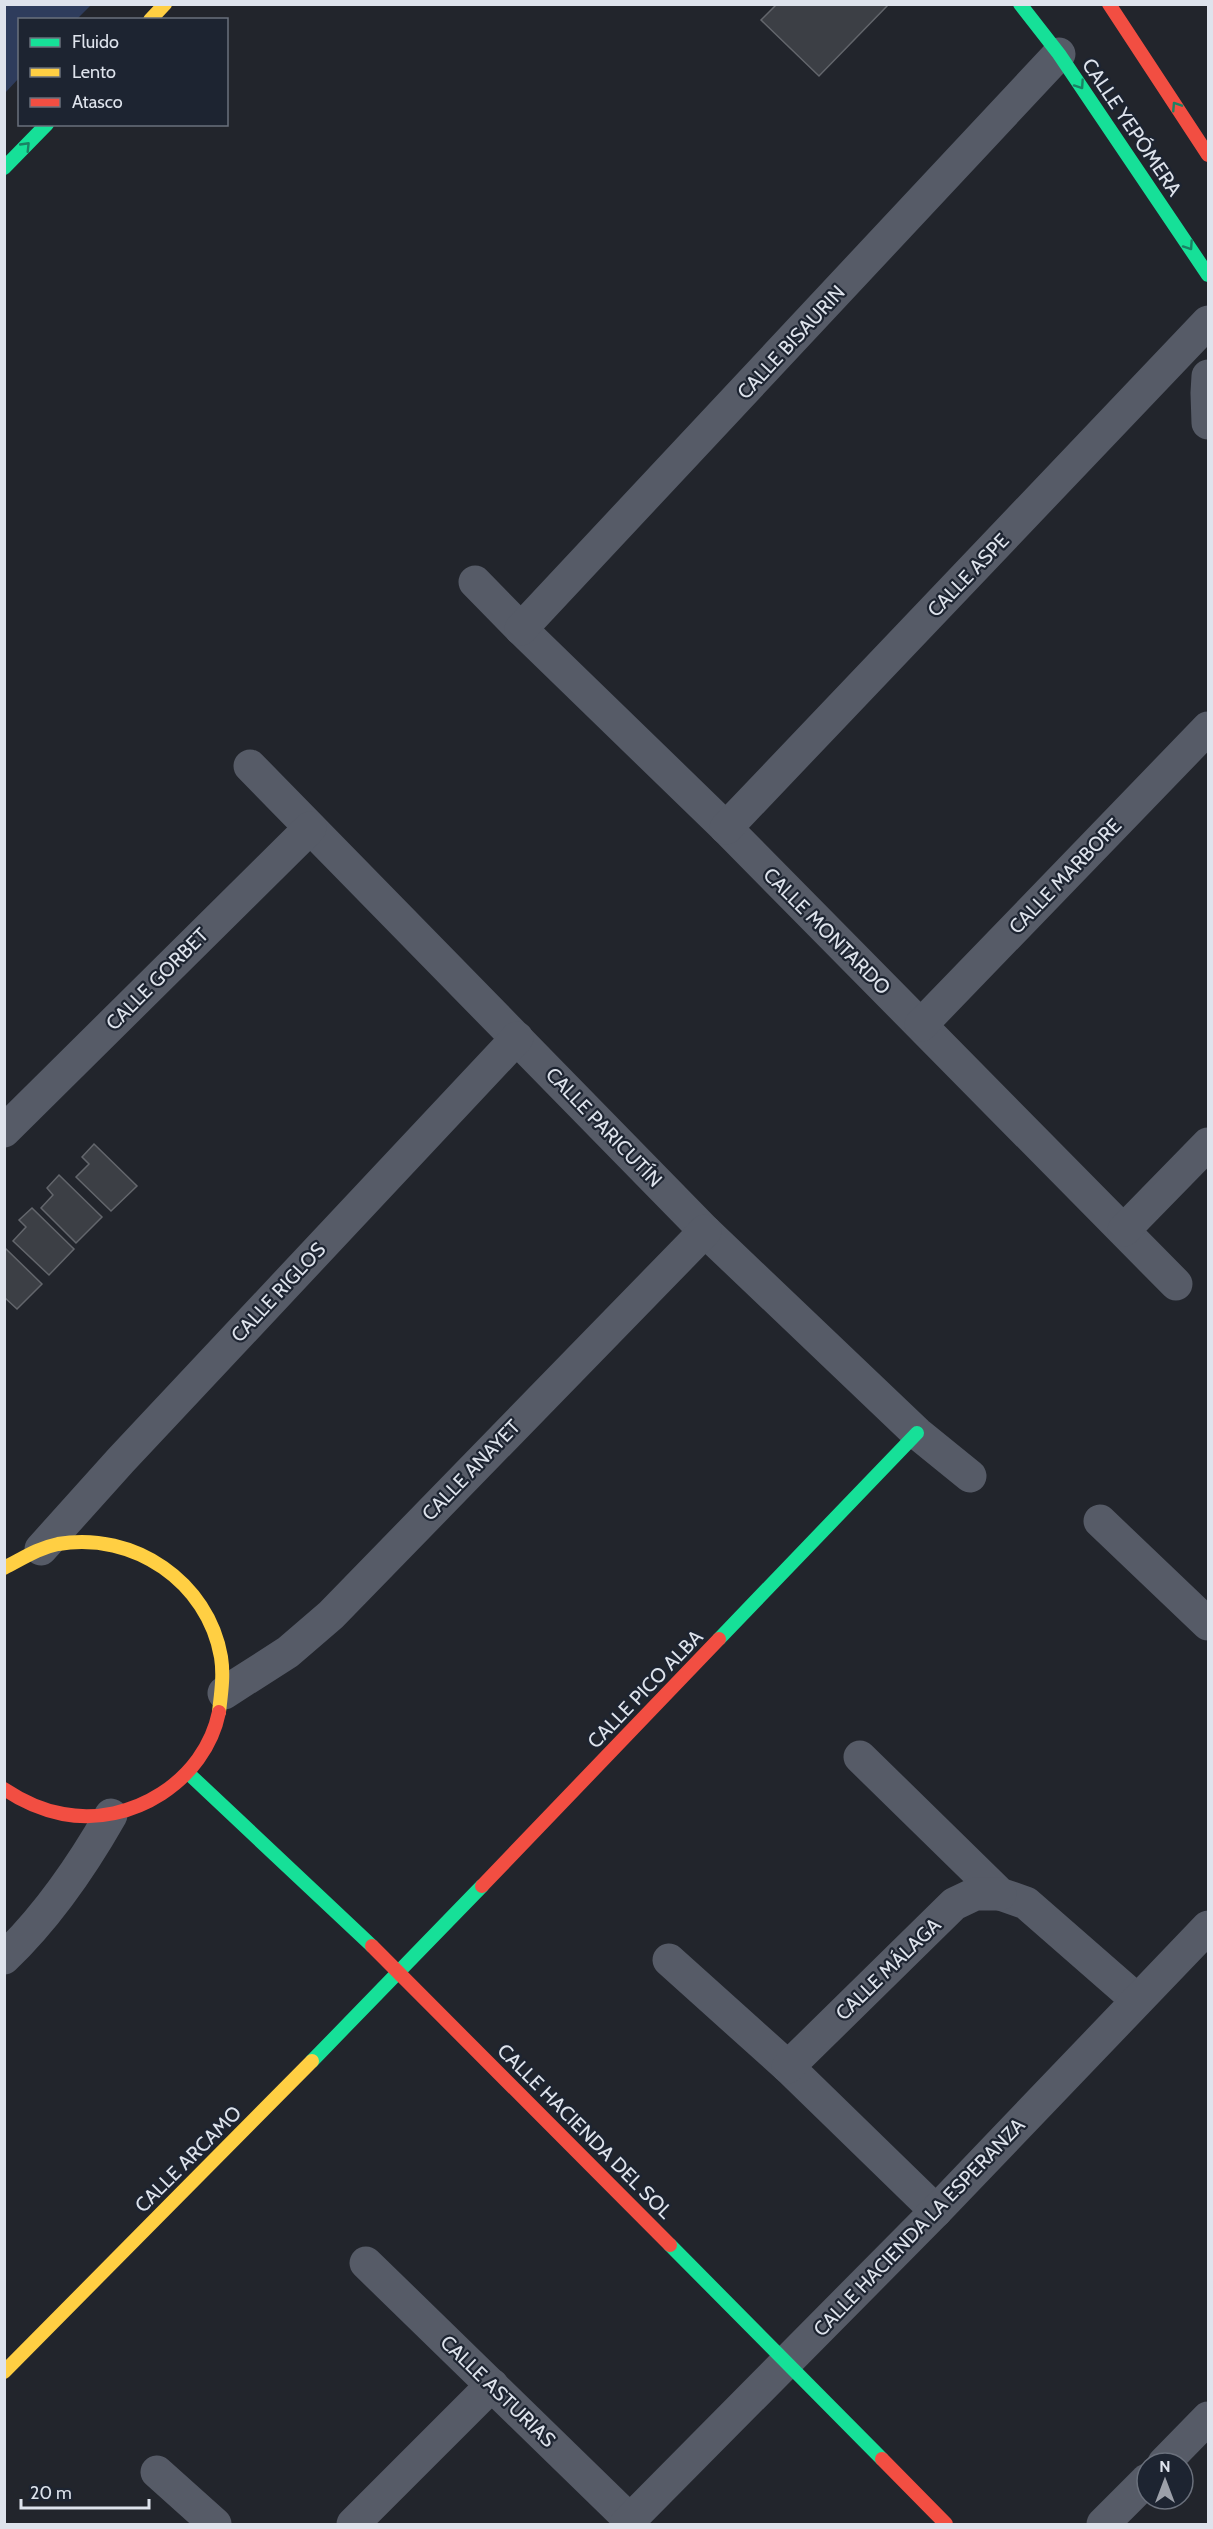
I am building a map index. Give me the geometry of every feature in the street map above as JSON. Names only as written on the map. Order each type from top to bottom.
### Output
[{"type":"street","points":[[152,18],[165,4]]},
{"type":"street","name":"CALLE YEPÓMERA","points":[[1020,4],[1059,54],[1209,275]]},
{"type":"street","points":[[1109,5],[1209,155]]},
{"type":"street","name":"CALLE BISAURIN","points":[[521,629],[1059,54]]},
{"type":"street","points":[[4,168],[45,126]]},
{"type":"street","name":"CALLE ASPE","points":[[726,828],[1209,322]]},
{"type":"street","points":[[1209,376],[1207,393],[1209,423]]},
{"type":"street","name":"CALLE MONTARDO","points":[[474,582],[726,828],[1176,1284]]},
{"type":"street","name":"CALLE MARBORE","points":[[921,1025],[1209,728]]},
{"type":"street","name":"CALLE PARICUTÍN","points":[[250,766],[705,1231],[917,1433],[970,1476]]},
{"type":"street","name":"CALLE GORBET","points":[[4,1131],[310,828]]},
{"type":"street","name":"CALLE RIGLOS","points":[[41,1549],[114,1467],[517,1038]]},
{"type":"street","points":[[1124,1230],[1209,1144]]},
{"type":"street","name":"CALLE ANAYET","points":[[224,1693],[288,1652],[331,1615],[705,1231]]},
{"type":"street","name":"CALLE PICO ALBA","points":[[400,1972],[917,1433]]},
{"type":"street","points":[[1100,1521],[1209,1624]]},
{"type":"street","points":[[4,1568],[41,1549],[88,1541],[134,1549],[174,1572],[205,1608],[221,1649],[224,1693],[212,1736],[188,1773],[153,1800],[111,1815],[66,1816],[24,1803],[4,1789]]},
{"type":"street","points":[[860,1757],[1000,1894],[1026,1903],[1137,2000]]},
{"type":"street","name":"CALLE HACIENDA DEL SOL","points":[[188,1773],[400,1972],[946,2524]]},
{"type":"street","points":[[4,1958],[56,1899],[85,1861],[111,1815]]},
{"type":"street","name":"CALLE MÁLAGA","points":[[788,2067],[954,1904],[975,1894],[1000,1894]]},
{"type":"street","name":"CALLE HACIENDA LA ESPERANZA","points":[[628,2522],[936,2211],[1209,1927]]},
{"type":"street","points":[[669,1960],[788,2067],[936,2211]]},
{"type":"street","name":"CALLE ARCAMO","points":[[4,2372],[400,1972]]},
{"type":"street","name":"CALLE ASTURIAS","points":[[366,2263],[492,2385],[628,2522]]},
{"type":"street","points":[[353,2524],[492,2385]]},
{"type":"street","points":[[1176,2451],[1209,2418]]},
{"type":"street","points":[[157,2472],[214,2524]]},
{"type":"street","points":[[1103,2524],[1135,2492]]},
{"type":"shaded area","points":[[5,4],[91,5],[78,18],[18,18],[18,79],[5,93]]},
{"type":"building","points":[[777,4],[889,4],[819,76],[761,20]]},
{"type":"building","points":[[94,1144],[137,1186],[111,1211],[76,1177],[89,1164],[82,1157]]},
{"type":"building","points":[[59,1175],[102,1217],[76,1243],[41,1208],[53,1195],[47,1188]]},
{"type":"building","points":[[32,1208],[74,1249],[49,1275],[13,1241],[26,1227],[19,1220]]},
{"type":"building","points":[[4,1247],[42,1284],[17,1309],[4,1297]]},
{"type":"traffic: fast","points":[[1020,4],[1059,54],[1208,275]]},
{"type":"traffic: fast","points":[[4,168],[45,126]]},
{"type":"traffic: fast","points":[[719,1639],[917,1433]]},
{"type":"traffic: fast","points":[[188,1773],[372,1946]]},
{"type":"traffic: fast","points":[[312,2061],[482,1886]]},
{"type":"traffic: fast","points":[[670,2245],[882,2459]]},
{"type":"traffic: slow","points":[[152,18],[165,4]]},
{"type":"traffic: slow","points":[[4,1568],[44,1548],[58,1544],[86,1542],[114,1546],[140,1554],[163,1568],[184,1585],[201,1606],[213,1630],[222,1664],[219,1712]]},
{"type":"traffic: slow","points":[[4,2372],[312,2061]]},
{"type":"traffic: jam","points":[[1109,4],[1208,155]]},
{"type":"traffic: jam","points":[[482,1886],[719,1639]]},
{"type":"traffic: jam","points":[[4,1789],[32,1805],[63,1814],[89,1816],[114,1813],[139,1806],[161,1794],[181,1778],[198,1759],[211,1737],[219,1712]]},
{"type":"traffic: jam","points":[[372,1946],[670,2245]]},
{"type":"traffic: jam","points":[[882,2459],[946,2524]]}]
